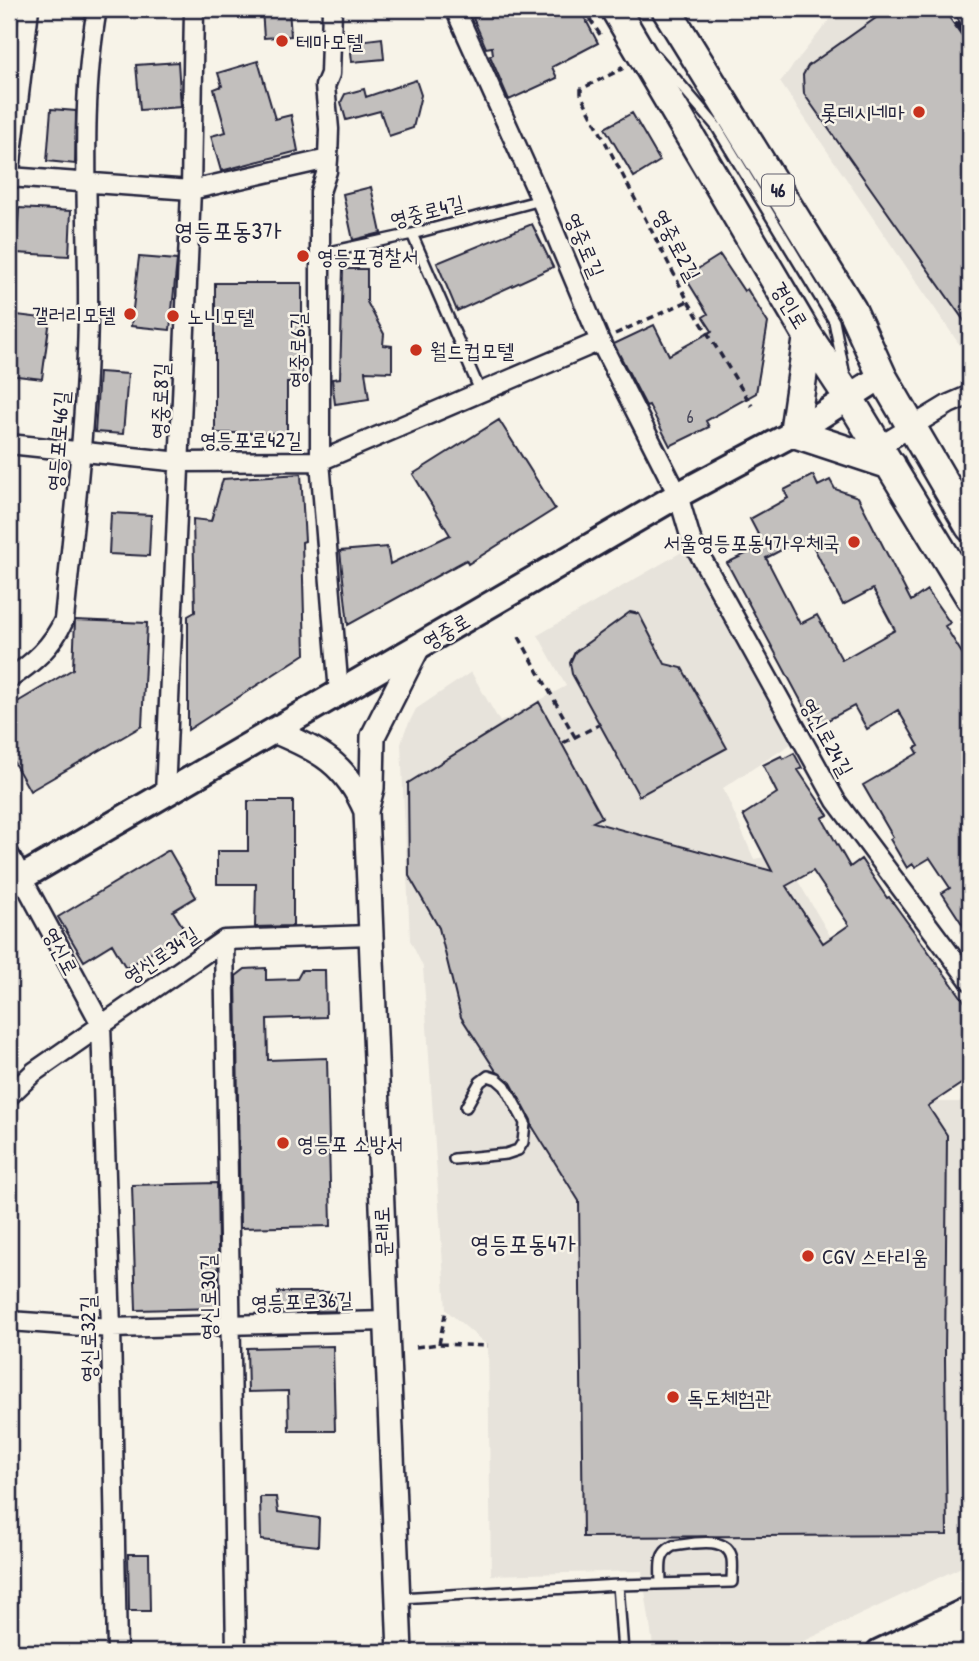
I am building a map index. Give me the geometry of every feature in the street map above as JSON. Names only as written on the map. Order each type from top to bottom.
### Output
[{"type":"main road","name":"경인로","points":[[616,9],[808,336],[849,398],[970,597]]},
{"type":"main road","name":"46","points":[[666,9],[852,310],[882,376],[970,527]]},
{"type":"main road","points":[[808,336],[794,433],[884,456]]},
{"type":"main road","name":"영중로","points":[[15,882],[678,495],[794,433],[882,376]]},
{"type":"main road","points":[[879,1652],[970,1609]]},
{"type":"main road","points":[[933,1652],[970,1635]]},
{"type":"street","points":[[29,9],[9,178],[191,190],[328,159]]},
{"type":"street","name":"영등포로46길","points":[[9,679],[32,663],[48,646],[64,620],[81,453],[88,313],[86,183],[90,55],[97,9]]},
{"type":"street","name":"영중로8길","points":[[165,794],[191,190],[194,9]]},
{"type":"street","name":"영중로6길","points":[[332,9],[330,74],[325,86],[328,159],[320,192],[320,461],[339,693]]},
{"type":"street","name":"영중로길","points":[[461,11],[600,341],[678,495]]},
{"type":"street","name":"영등포로42길","points":[[9,444],[180,462],[320,461],[600,341]]},
{"type":"street","points":[[884,456],[912,426],[970,395]]},
{"type":"street","name":"영신로24길","points":[[678,495],[691,539],[836,801],[970,981]]},
{"type":"street","name":"문래로","points":[[400,1652],[366,811],[372,789],[373,736],[418,647]]},
{"type":"street","name":"문래로","points":[[274,731],[302,742],[332,760],[357,790],[366,811]]},
{"type":"street","name":"영신로","points":[[9,854],[15,882],[101,1024]]},
{"type":"street","name":"영신로34길","points":[[9,1096],[34,1072],[224,940],[370,936]]},
{"type":"street","name":"영신로30길","points":[[224,940],[236,1652]]},
{"type":"street","name":"영신로32길","points":[[101,1024],[111,1328],[117,1652]]},
{"type":"street","name":"영등포로36길","points":[[9,1321],[111,1328],[386,1321]]},
{"type":"lane","points":[[616,9],[716,126],[834,321],[849,398]]},
{"type":"lane","name":"영중로4길","points":[[320,254],[412,234],[541,200]]},
{"type":"lane","points":[[412,234],[481,393]]},
{"type":"lane","points":[[454,1158],[506,1154],[518,1150],[526,1129],[505,1086],[497,1079],[488,1076],[480,1082],[466,1107]]},
{"type":"lane","points":[[399,1598],[732,1581],[732,1557],[728,1549],[718,1543],[673,1546],[660,1558],[661,1584]]},
{"type":"lane","points":[[618,1585],[623,1652]]},
{"type":"path","points":[[583,9],[609,49]]},
{"type":"path","name":"영중로2길","points":[[615,59],[622,69],[582,89],[581,95],[688,301],[752,405]]},
{"type":"path","points":[[600,341],[688,301]]},
{"type":"path","points":[[519,637],[575,737]]},
{"type":"path","points":[[563,743],[599,725]]},
{"type":"path","points":[[439,1344],[446,1310]]},
{"type":"path","points":[[416,1347],[439,1344],[488,1346]]},
{"type":"shaded area","points":[[838,9],[970,9],[970,360],[780,82]]},
{"type":"shaded area","points":[[687,549],[794,742],[723,788],[754,859],[782,854],[928,1102],[959,1102],[970,1093],[970,1563],[781,1652],[654,1652],[642,1571],[491,1575],[488,1346],[446,1310],[423,967],[410,940],[401,744],[416,709],[471,672],[500,722],[566,686],[538,635]]},
{"type":"building","points":[[262,9],[289,9],[291,36],[264,38]]},
{"type":"building","points":[[492,9],[580,9],[598,43],[552,67],[557,78],[509,100],[490,56],[493,54],[492,47],[486,48],[473,18]]},
{"type":"building","points":[[875,9],[970,9],[970,329],[804,94],[803,75],[808,66],[880,15]]},
{"type":"building","points":[[382,38],[384,59],[352,62],[350,42]]},
{"type":"building","points":[[258,61],[275,119],[291,115],[298,151],[221,171],[211,136],[226,132],[214,89],[222,86],[218,73]]},
{"type":"building","points":[[178,62],[181,107],[140,110],[136,65]]},
{"type":"building","points":[[416,80],[421,95],[413,128],[389,136],[380,111],[346,120],[341,102],[345,94],[364,89],[366,97]]},
{"type":"building","points":[[51,109],[76,111],[75,164],[47,161]]},
{"type":"building","points":[[632,113],[660,161],[634,177],[605,128]]},
{"type":"building","points":[[371,187],[381,233],[353,240],[343,194]]},
{"type":"building","points":[[19,208],[71,211],[69,256],[16,253]]},
{"type":"building","points":[[532,224],[553,267],[457,311],[437,263]]},
{"type":"building","points":[[720,255],[744,291],[747,289],[768,323],[756,393],[706,421],[709,427],[670,446],[614,344],[654,325],[669,355],[712,331],[703,317],[708,314],[685,277]]},
{"type":"building","points":[[139,257],[177,260],[170,330],[131,326]]},
{"type":"building","points":[[343,269],[367,269],[367,302],[384,334],[383,345],[392,346],[392,372],[365,371],[369,399],[335,404],[332,379],[340,378]]},
{"type":"building","points":[[215,283],[302,283],[302,383],[287,383],[287,433],[215,433]]},
{"type":"building","points":[[9,314],[50,319],[42,379],[9,375]]},
{"type":"building","points":[[99,372],[128,374],[123,434],[95,432]]},
{"type":"building","points":[[499,420],[555,509],[468,564],[466,560],[348,625],[340,551],[387,547],[390,564],[450,535],[413,474]]},
{"type":"building","points":[[301,474],[305,541],[302,542],[305,654],[188,730],[188,616],[195,612],[193,519],[211,521],[223,479]]},
{"type":"building","points":[[813,475],[818,486],[830,480],[835,489],[858,497],[911,601],[927,590],[950,623],[945,626],[970,666],[970,936],[942,893],[950,888],[930,858],[915,867],[913,864],[907,868],[890,839],[893,837],[863,785],[918,753],[915,748],[919,746],[898,710],[867,729],[854,706],[815,727],[727,563],[754,550],[752,548],[762,542],[750,519],[788,498],[784,490]],"holes":[[[808,536],[843,605],[873,589],[895,630],[842,660],[817,615],[800,624],[766,558]]]},
{"type":"building","points":[[111,513],[151,515],[149,556],[109,554]]},
{"type":"building","points":[[630,612],[639,614],[665,664],[682,668],[727,748],[639,796],[572,674],[570,663],[575,652]]},
{"type":"building","points":[[75,620],[147,623],[142,726],[30,791],[9,754],[9,707],[73,669]]},
{"type":"building","points":[[539,702],[602,817],[593,822],[772,871],[743,815],[777,793],[763,765],[794,753],[802,768],[798,770],[828,815],[822,818],[850,867],[861,859],[970,1009],[970,1078],[928,1106],[947,1135],[947,1535],[583,1537],[579,1201],[532,1126],[511,1083],[496,1071],[461,1017],[439,928],[409,876],[408,783]],"holes":[[[813,871],[849,925],[823,943],[786,886]]]},
{"type":"building","points":[[248,801],[293,801],[293,926],[255,927],[256,884],[217,884],[217,851],[248,851]]},
{"type":"building","points":[[169,850],[196,897],[173,911],[186,932],[126,968],[112,944],[84,961],[58,917]]},
{"type":"building","name":"영등포 소방서","points":[[266,968],[266,980],[297,979],[302,970],[325,970],[326,1017],[267,1019],[268,1060],[327,1058],[331,1226],[240,1228],[236,976],[245,969]]},
{"type":"building","points":[[217,1183],[219,1308],[136,1310],[132,1185]]},
{"type":"building","points":[[278,1292],[335,1292],[335,1311],[278,1312]]},
{"type":"building","points":[[333,1346],[335,1431],[289,1431],[288,1391],[248,1392],[247,1348]]},
{"type":"building","points":[[260,1497],[276,1497],[278,1512],[319,1518],[318,1546],[261,1540]]},
{"type":"building","points":[[128,1554],[149,1554],[150,1611],[129,1611]]},
{"type":"railway","points":[[947,9],[970,42]]},
{"type":"place","name":"테마모텔","points":[[282,41]]},
{"type":"place","name":"롯데시네마","points":[[919,112]]},
{"type":"place","name":"영등포경찰서","points":[[303,256]]},
{"type":"place","name":"갤러리모텔","points":[[130,314]]},
{"type":"place","name":"노니모텔","points":[[173,316]]},
{"type":"place","name":"월드컵모텔","points":[[416,350]]},
{"type":"place","name":"서울영등포동4가우체국","points":[[854,542]]},
{"type":"place","name":"영등포 소방서","points":[[283,1143]]},
{"type":"place","name":"CGV 스타리움","points":[[808,1256]]},
{"type":"place","name":"독도체험관","points":[[673,1397]]},
{"type":"district","name":"영등포동3가","points":[[228,230]]},
{"type":"district","name":"영등포동4가","points":[[523,1243]]}]
